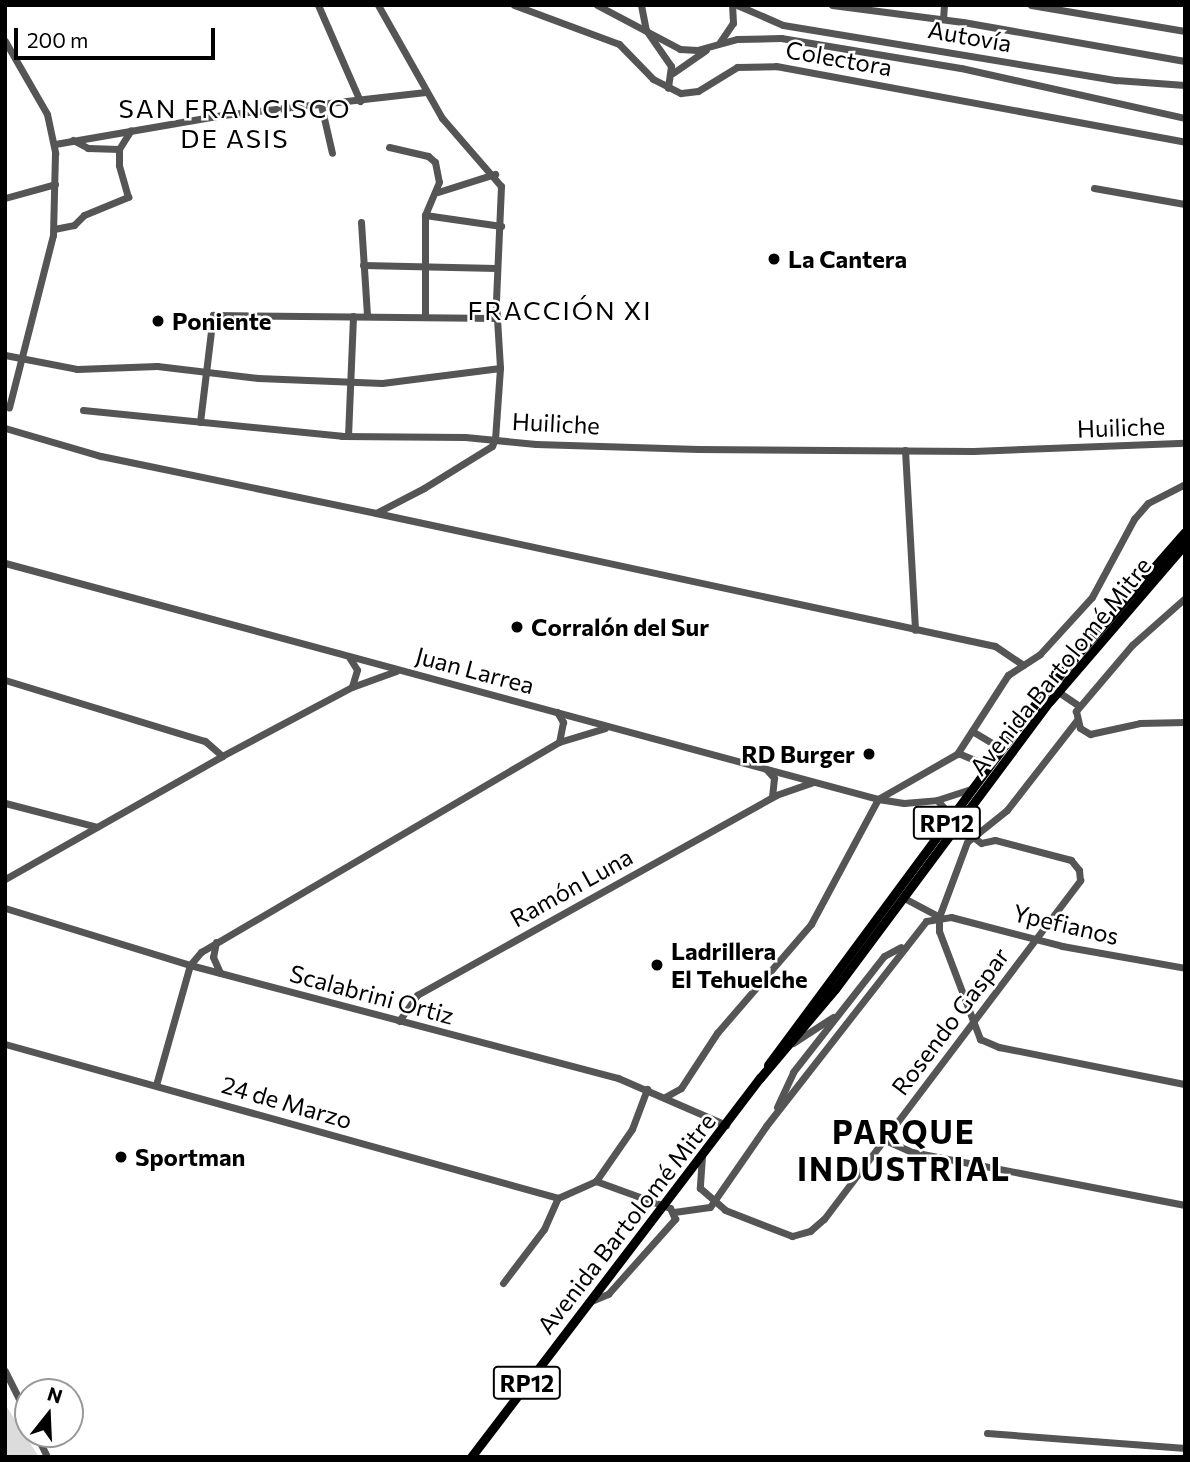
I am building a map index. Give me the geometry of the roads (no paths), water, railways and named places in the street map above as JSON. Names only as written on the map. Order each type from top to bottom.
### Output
[{"type":"main road","name":"Avenida Bartolomé Mitre","points":[[471,1457],[726,1125],[799,1019],[1002,749],[1096,628],[1185,531]]},
{"type":"main road","name":"Avenida Bartolomé Mitre","points":[[760,1078],[793,1043],[1057,691],[1185,544]]},
{"type":"street","points":[[318,5],[360,101]]},
{"type":"street","points":[[378,5],[426,92],[449,127],[495,174],[438,192]]},
{"type":"street","points":[[514,5],[618,44],[668,88],[673,74],[720,41],[733,23],[735,5]]},
{"type":"street","name":"Autovía","points":[[597,5],[685,50],[720,41],[781,38],[961,68],[1185,118]]},
{"type":"street","points":[[641,5],[646,30],[673,74]]},
{"type":"street","name":"Autovía","points":[[735,5],[783,25],[1116,80],[1185,85]]},
{"type":"street","name":"Colectora","points":[[832,5],[943,19],[1185,61]]},
{"type":"street","points":[[943,19],[944,5]]},
{"type":"street","points":[[1031,5],[1066,8],[1185,31]]},
{"type":"street","points":[[5,41],[38,95],[55,144],[54,229],[9,407]]},
{"type":"street","name":"Colectora","points":[[668,88],[698,91],[737,67],[776,66],[1185,142]]},
{"type":"street","points":[[55,144],[131,130],[426,92]]},
{"type":"street","points":[[321,105],[332,153]]},
{"type":"street","points":[[54,229],[74,225],[84,215],[128,197],[119,149],[131,130]]},
{"type":"street","points":[[73,141],[88,148],[119,149]]},
{"type":"street","points":[[389,147],[418,152],[435,162],[438,192],[425,215],[425,317]]},
{"type":"street","name":"Huiliche","points":[[495,174],[503,198],[496,268],[500,368],[495,439],[718,450],[905,450],[1185,443]]},
{"type":"street","points":[[5,198],[55,184]]},
{"type":"street","points":[[1094,188],[1185,204]]},
{"type":"street","points":[[425,215],[501,226]]},
{"type":"street","points":[[361,222],[367,316]]},
{"type":"street","points":[[363,265],[496,268]]},
{"type":"street","points":[[200,422],[213,315],[498,318]]},
{"type":"street","points":[[348,436],[353,316]]},
{"type":"street","points":[[5,355],[76,369],[146,366],[205,369],[258,378],[351,381],[414,381],[500,368]]},
{"type":"street","points":[[83,410],[348,436],[495,439],[492,446],[372,513]]},
{"type":"street","points":[[5,428],[101,456],[995,646],[1023,665]]},
{"type":"street","points":[[905,450],[915,630]]},
{"type":"street","points":[[665,1097],[687,1081],[722,1027],[811,924],[878,799],[958,753],[1003,681],[1046,648],[1091,597],[1123,534],[1141,511],[1158,496],[1185,484]]},
{"type":"street","name":"Juan Larrea","points":[[5,563],[878,799],[904,803],[937,800],[973,787]]},
{"type":"street","points":[[1184,601],[1132,645],[1078,705],[1077,720],[1007,810],[972,836],[939,917],[939,931],[972,1026],[980,1039],[999,1047],[1185,1084]]},
{"type":"street","points":[[349,656],[357,670],[352,687]]},
{"type":"street","points":[[5,879],[222,756],[352,687],[399,670]]},
{"type":"street","points":[[5,680],[205,741],[222,756]]},
{"type":"street","points":[[1057,691],[1078,705]]},
{"type":"street","points":[[557,712],[563,722],[559,742]]},
{"type":"street","points":[[1077,720],[1090,734],[1140,723],[1185,722]]},
{"type":"street","points":[[156,1085],[190,965],[216,941],[559,742],[599,728],[615,728]]},
{"type":"street","points":[[972,731],[1002,749]]},
{"type":"street","points":[[958,753],[989,766]]},
{"type":"street","points":[[766,768],[774,778],[772,797]]},
{"type":"street","name":"Ramón Luna","points":[[399,1021],[417,995],[772,797],[815,782]]},
{"type":"street","points":[[937,800],[946,810],[941,831]]},
{"type":"street","points":[[5,803],[97,827]]},
{"type":"street","name":"Rosendo Gaspar","points":[[713,1202],[766,1228],[800,1235],[824,1219],[1037,938],[1076,891],[1079,870],[1071,860],[995,840],[981,844],[972,836]]},
{"type":"street","name":"Ypefianos","points":[[904,898],[939,917],[1185,968]]},
{"type":"street","name":"Scalabrini Ortiz","points":[[5,908],[190,965],[647,1089],[726,1125]]},
{"type":"street","points":[[596,1181],[674,1212],[704,1209],[713,1202],[773,1117],[919,925],[939,917]]},
{"type":"street","points":[[216,941],[213,957],[220,973]]},
{"type":"street","points":[[773,1117],[793,1072],[884,956],[902,947]]},
{"type":"street","points":[[793,1043],[842,1010]]},
{"type":"street","name":"24 de Marzo","points":[[5,1044],[558,1198]]},
{"type":"street","points":[[503,1283],[544,1230],[558,1198],[596,1181],[632,1129],[647,1089]]},
{"type":"street","points":[[885,1140],[912,1152],[1185,1205]]},
{"type":"street","points":[[702,1155],[699,1188],[713,1202]]},
{"type":"street","points":[[589,1302],[608,1294],[671,1225],[674,1212]]},
{"type":"street","points":[[5,1371],[14,1389]]},
{"type":"street","points":[[986,1433],[1185,1448]]},
{"type":"place","name":"La Cantera","points":[[774,259]]},
{"type":"place","name":"Poniente","points":[[158,321]]},
{"type":"place","name":"Corralón del Sur","points":[[517,627]]},
{"type":"place","name":"RD Burger","points":[[869,754]]},
{"type":"place","name":"Ladrillera El Tehuelche","points":[[657,965]]},
{"type":"place","name":"Sportman","points":[[121,1157]]},
{"type":"district","name":"SAN FRANCISCO DE ASIS","points":[[235,123]]},
{"type":"district","name":"FRACCIÓN XI","points":[[560,310]]},
{"type":"district","name":"PARQUE INDUSTRIAL","points":[[904,1150]]}]
